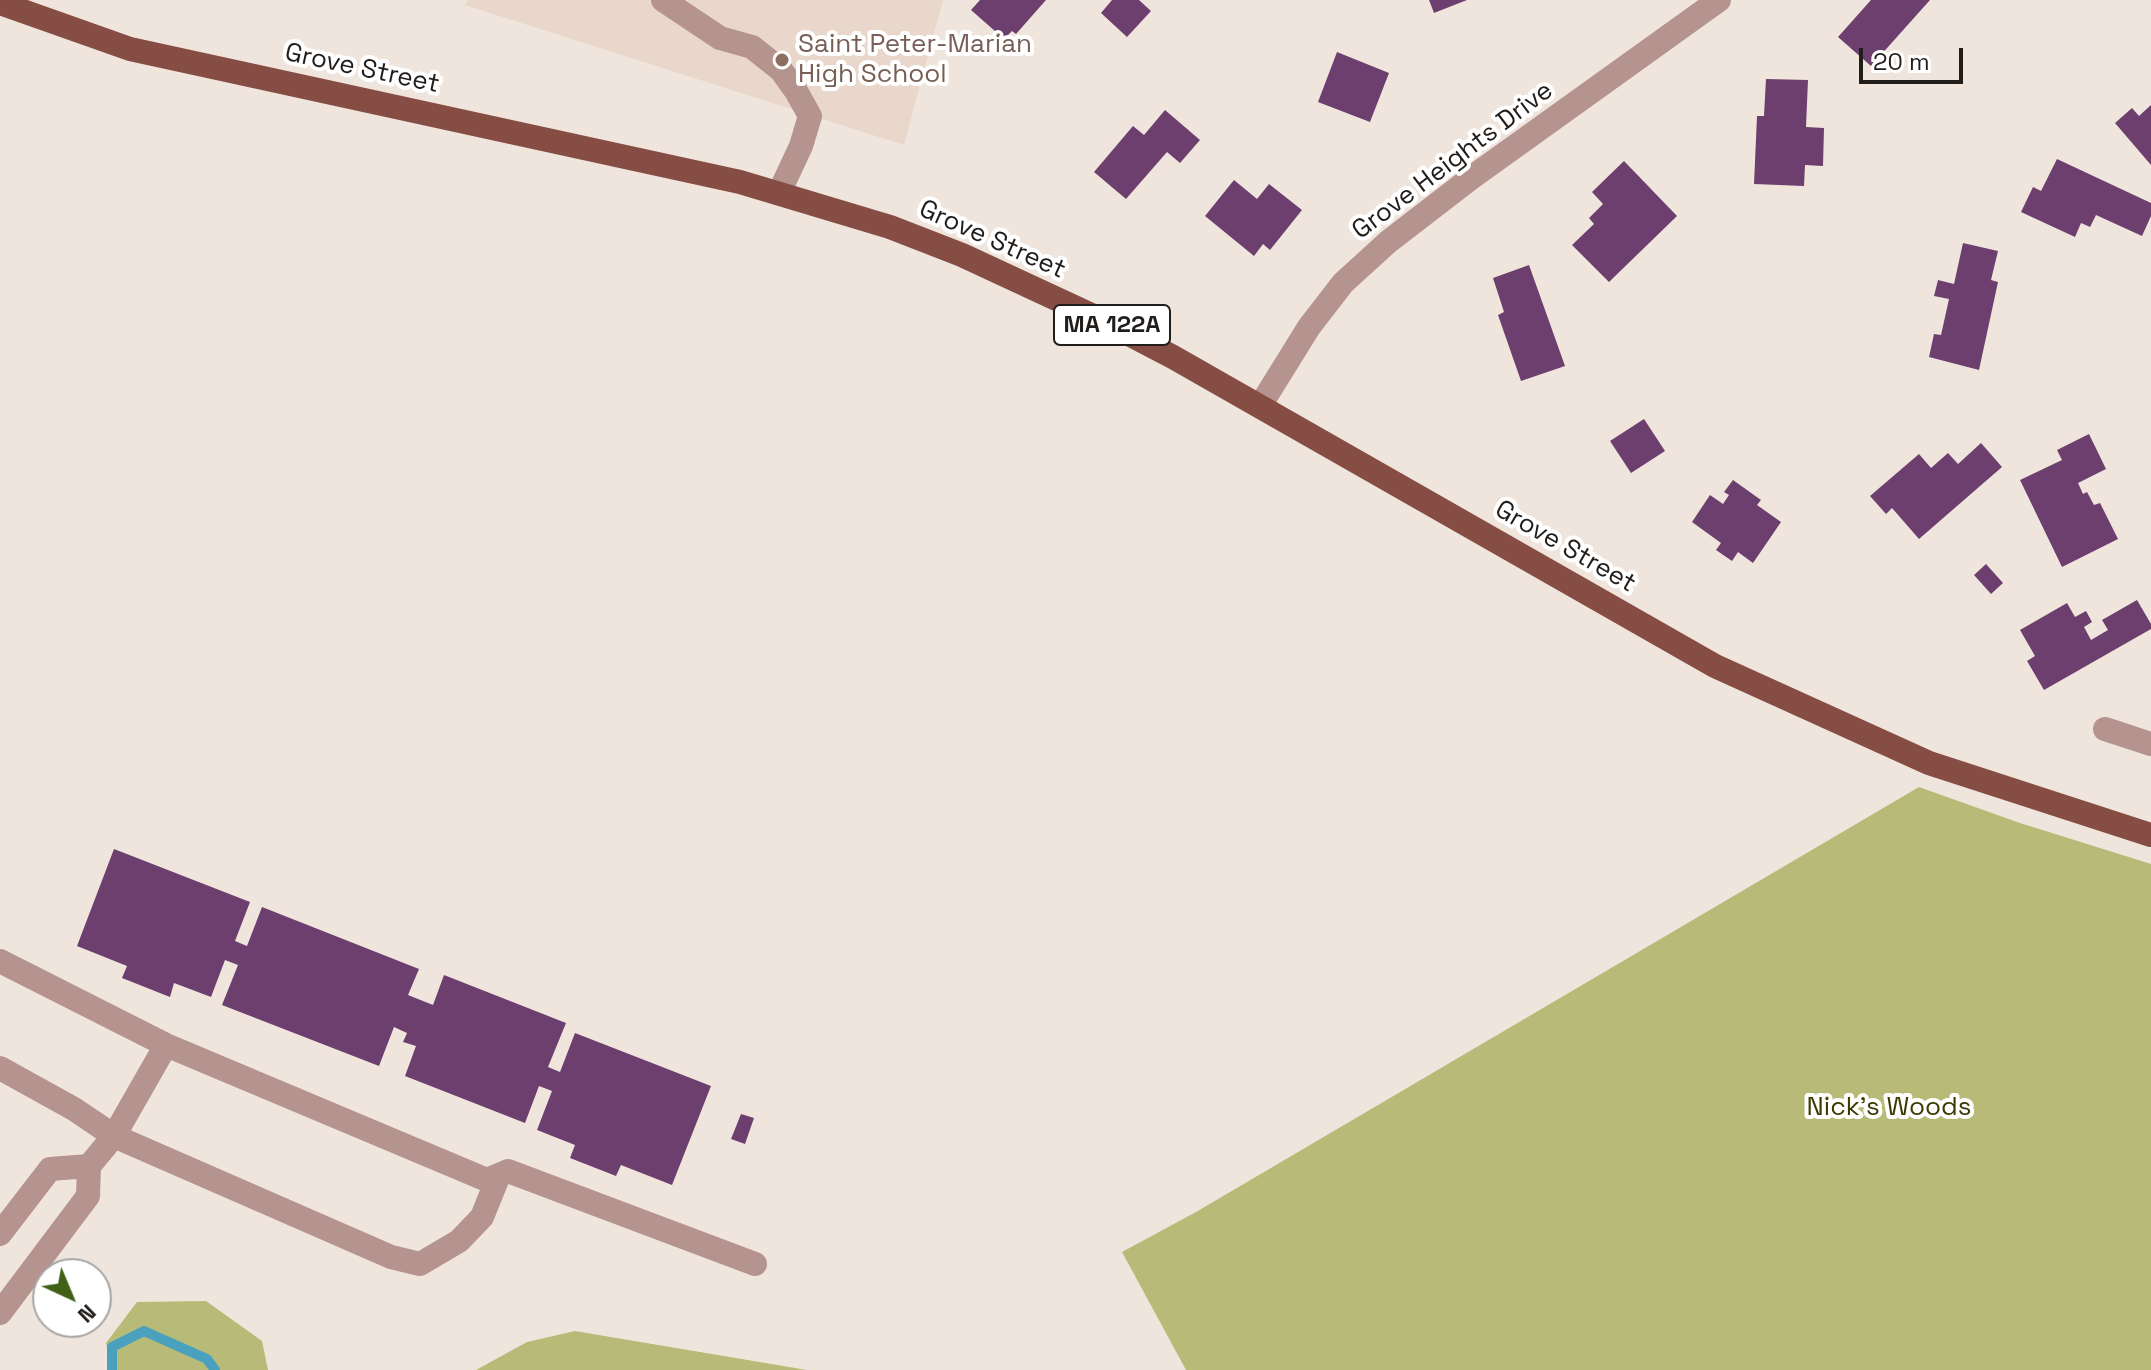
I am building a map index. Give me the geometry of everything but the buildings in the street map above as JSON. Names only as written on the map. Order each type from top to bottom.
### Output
[{"type":"main road","name":"Grove Street","points":[[0,3],[130,49],[740,182],[890,227],[962,255],[1104,321],[1260,406],[1715,666],[1929,763],[2151,835]]},
{"type":"street","points":[[663,0],[720,38],[752,47],[781,70],[796,91],[810,116],[801,146],[779,193]]},
{"type":"street","name":"Grove Heights Drive","points":[[1260,406],[1309,327],[1343,283],[1388,242],[1471,178],[1719,0]]},
{"type":"street","points":[[2105,729],[2151,744]]},
{"type":"street","points":[[0,961],[166,1045],[487,1180],[508,1171],[755,1264]]},
{"type":"street","points":[[0,1313],[88,1196],[89,1166],[114,1136],[166,1045]]},
{"type":"street","points":[[0,1068],[74,1109],[114,1136],[391,1257],[420,1264],[459,1241],[482,1217],[499,1175]]},
{"type":"street","points":[[0,1234],[50,1169],[89,1166]]},
{"type":"shaded area","name":"Saint Peter-Marian High School","points":[[468,0],[943,0],[904,145],[465,5]]},
{"type":"green space","name":"Nick's Woods","points":[[1919,787],[2151,864],[2151,1370],[1186,1370],[1122,1252],[1196,1212]]},
{"type":"green space","points":[[206,1301],[262,1341],[268,1370],[112,1370],[106,1343],[137,1302]]},
{"type":"green space","points":[[575,1331],[807,1370],[476,1370],[527,1342]]},
{"type":"waterway","points":[[112,1370],[112,1347],[144,1331],[207,1359],[215,1370]]},
{"type":"place","name":"Saint Peter-Marian High School","points":[[782,60]]}]
